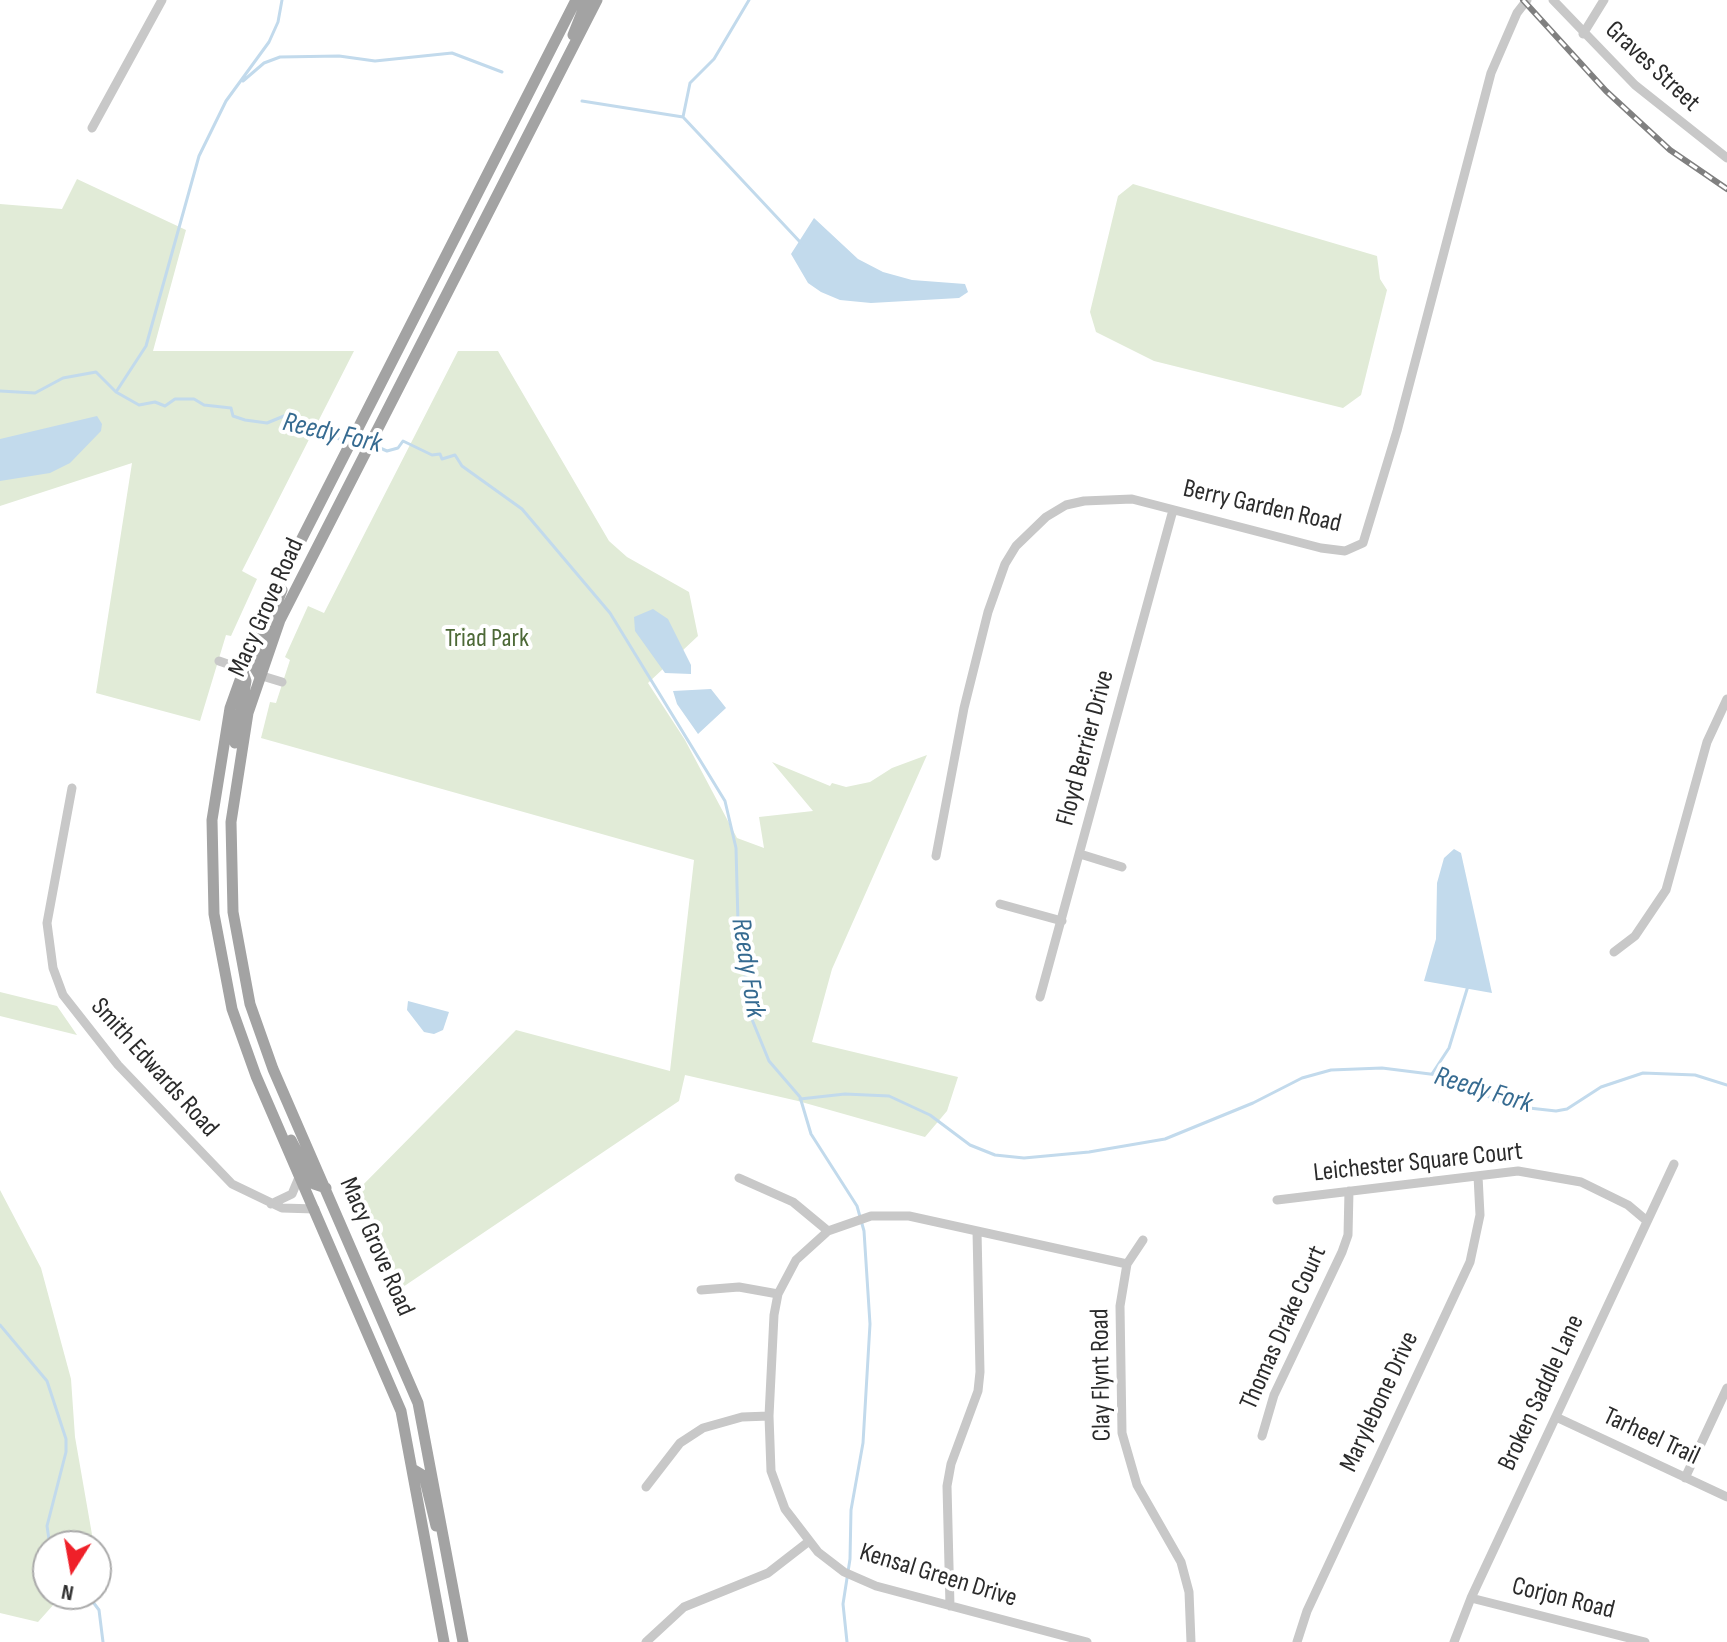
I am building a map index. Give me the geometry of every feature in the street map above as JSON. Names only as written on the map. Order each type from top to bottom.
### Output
[{"type":"main road","name":"Macy Grove Road","points":[[444,1642],[414,1470],[395,1393],[256,1076],[226,984],[212,879],[217,776],[242,669],[264,613],[576,0]]},
{"type":"main road","points":[[563,66],[587,0]]},
{"type":"main road","name":"Macy Grove Road","points":[[463,1642],[418,1403],[268,1058],[244,980],[231,890],[233,799],[243,735],[259,675],[280,620],[597,0]]},
{"type":"main road","points":[[259,675],[255,668],[256,656],[305,529]]},
{"type":"main road","points":[[233,799],[236,731],[246,681],[242,669]]},
{"type":"main road","points":[[256,1076],[312,1181],[326,1188]]},
{"type":"main road","points":[[414,1470],[424,1476],[452,1581]]},
{"type":"street","points":[[92,128],[162,0]]},
{"type":"street","name":"Berry Garden Road","points":[[936,856],[964,708],[988,612],[1005,564],[1016,546],[1046,517],[1066,505],[1084,501],[1132,499],[1321,548],[1345,551],[1363,543],[1397,431],[1491,73],[1517,13],[1527,0]]},
{"type":"street","name":"Graves Street","points":[[1553,0],[1583,34],[1657,105],[1727,158]]},
{"type":"street","points":[[1583,34],[1604,0]]},
{"type":"street","name":"Floyd Berrier Drive","points":[[1040,997],[1173,510]]},
{"type":"street","points":[[219,661],[242,669]]},
{"type":"street","points":[[259,675],[282,682]]},
{"type":"street","points":[[1614,952],[1635,936],[1666,890],[1707,742],[1727,699]]},
{"type":"street","name":"Smith Edwards Road","points":[[72,788],[52,879],[47,923],[53,968],[63,995],[90,1034],[223,1176],[241,1191],[282,1208],[315,1209]]},
{"type":"street","points":[[1080,854],[1122,867]]},
{"type":"street","points":[[1000,904],[1062,921]]},
{"type":"street","name":"Broken Saddle Lane","points":[[1454,1642],[1471,1598],[1674,1164]]},
{"type":"street","name":"Leichester Square Court","points":[[1277,1200],[1518,1171],[1566,1178],[1618,1200],[1647,1221]]},
{"type":"street","points":[[271,1204],[292,1194],[300,1175]]},
{"type":"street","name":"Marylebone Drive","points":[[1297,1642],[1307,1611],[1470,1262],[1480,1215],[1478,1176]]},
{"type":"street","points":[[739,1178],[793,1202],[828,1231]]},
{"type":"street","name":"Thomas Drake Court","points":[[1262,1436],[1274,1395],[1342,1252],[1348,1235],[1349,1191]]},
{"type":"street","name":"Kensal Green Drive","points":[[1087,1642],[858,1580],[830,1564],[808,1542],[777,1493],[769,1449],[778,1294],[796,1260],[828,1231],[871,1216],[892,1215],[1127,1264]]},
{"type":"street","points":[[950,1606],[947,1486],[951,1464],[978,1391],[980,1372],[977,1231]]},
{"type":"street","name":"Clay Flynt Road","points":[[1143,1240],[1127,1264],[1119,1337],[1125,1452],[1137,1485],[1181,1562],[1189,1592],[1191,1642]]},
{"type":"street","points":[[701,1290],[739,1287],[778,1294]]},
{"type":"street","points":[[1685,1478],[1727,1388]]},
{"type":"street","points":[[646,1487],[671,1452],[703,1428],[742,1417],[769,1416]]},
{"type":"street","name":"Tarheel Trail","points":[[1556,1417],[1727,1497]]},
{"type":"street","points":[[646,1642],[684,1607],[768,1573],[808,1542]]},
{"type":"street","name":"Corjon Road","points":[[1471,1598],[1645,1642]]},
{"type":"green space","points":[[77,179],[186,230],[153,351],[354,351],[242,571],[257,579],[231,636],[226,635],[200,721],[96,693],[132,463],[0,506],[0,204],[62,209]]},
{"type":"green space","points":[[1133,184],[1377,256],[1380,279],[1387,290],[1361,395],[1343,408],[1154,361],[1096,332],[1090,312],[1118,196]]},
{"type":"green space","name":"Triad Park","points":[[458,351],[498,351],[609,541],[627,557],[689,592],[698,636],[648,683],[685,740],[737,838],[764,848],[759,817],[813,811],[772,762],[830,786],[832,783],[846,787],[870,782],[892,768],[927,755],[832,969],[812,1042],[958,1077],[947,1111],[925,1137],[798,1101],[685,1075],[679,1101],[394,1293],[351,1197],[516,1030],[670,1071],[694,860],[261,738],[270,702],[276,703],[290,660],[285,657],[308,606],[324,613]]},
{"type":"green space","points":[[0,992],[57,1006],[77,1035],[0,1016]]},
{"type":"green space","points":[[0,1190],[41,1268],[71,1379],[75,1437],[91,1530],[32,1530],[32,1610],[49,1610],[38,1622],[0,1613]]},
{"type":"water","points":[[814,218],[858,259],[883,272],[912,280],[965,284],[968,292],[959,298],[871,303],[840,300],[821,292],[808,283],[791,254]]},
{"type":"water","points":[[97,416],[102,424],[101,431],[70,463],[50,473],[0,481],[0,439]]},
{"type":"water","points":[[653,609],[668,619],[691,665],[691,674],[665,673],[635,631],[634,617]]},
{"type":"water","points":[[711,689],[726,708],[698,734],[677,704],[673,691]]},
{"type":"water","points":[[1454,849],[1461,853],[1492,993],[1424,981],[1436,939],[1437,883],[1444,858]]},
{"type":"water","points":[[408,1001],[449,1012],[443,1030],[434,1034],[424,1032],[407,1010]]},
{"type":"waterway","points":[[116,392],[146,346],[199,156],[226,101],[269,42],[278,22],[282,0]]},
{"type":"waterway","points":[[683,117],[690,83],[714,59],[749,0]]},
{"type":"waterway","points":[[243,81],[264,63],[280,57],[339,56],[375,61],[452,53],[502,72]]},
{"type":"waterway","points":[[582,101],[683,117],[801,243]]},
{"type":"waterway","name":"Reedy Fork","points":[[0,391],[35,393],[63,378],[96,372],[116,392],[139,405],[155,402],[165,406],[175,399],[194,399],[204,405],[231,408],[233,416],[245,420],[267,423],[284,416],[295,419],[310,431],[347,441]]},
{"type":"waterway","name":"Reedy Fork","points":[[373,445],[387,451],[398,448],[403,441],[432,455],[440,454],[442,459],[455,455],[462,466],[522,509],[610,613],[725,801],[736,848],[738,923],[751,1017],[769,1061],[800,1097],[811,1134],[857,1206],[864,1231],[870,1324],[863,1443],[851,1510],[850,1559],[843,1604],[847,1642]]},
{"type":"waterway","points":[[1432,1074],[1449,1048],[1468,986]]},
{"type":"waterway","name":"Reedy Fork","points":[[800,1099],[845,1094],[889,1096],[930,1115],[970,1145],[995,1155],[1024,1158],[1089,1152],[1165,1139],[1253,1103],[1302,1078],[1331,1070],[1382,1068],[1454,1077],[1477,1092],[1511,1106],[1556,1111],[1567,1109],[1601,1087],[1643,1073],[1695,1075],[1727,1085]]},
{"type":"waterway","points":[[0,1325],[47,1381],[66,1439],[66,1452],[48,1530]]},
{"type":"waterway","points":[[99,1610],[103,1642]]},
{"type":"railway","points":[[1523,0],[1606,91],[1670,150],[1727,189]]}]
